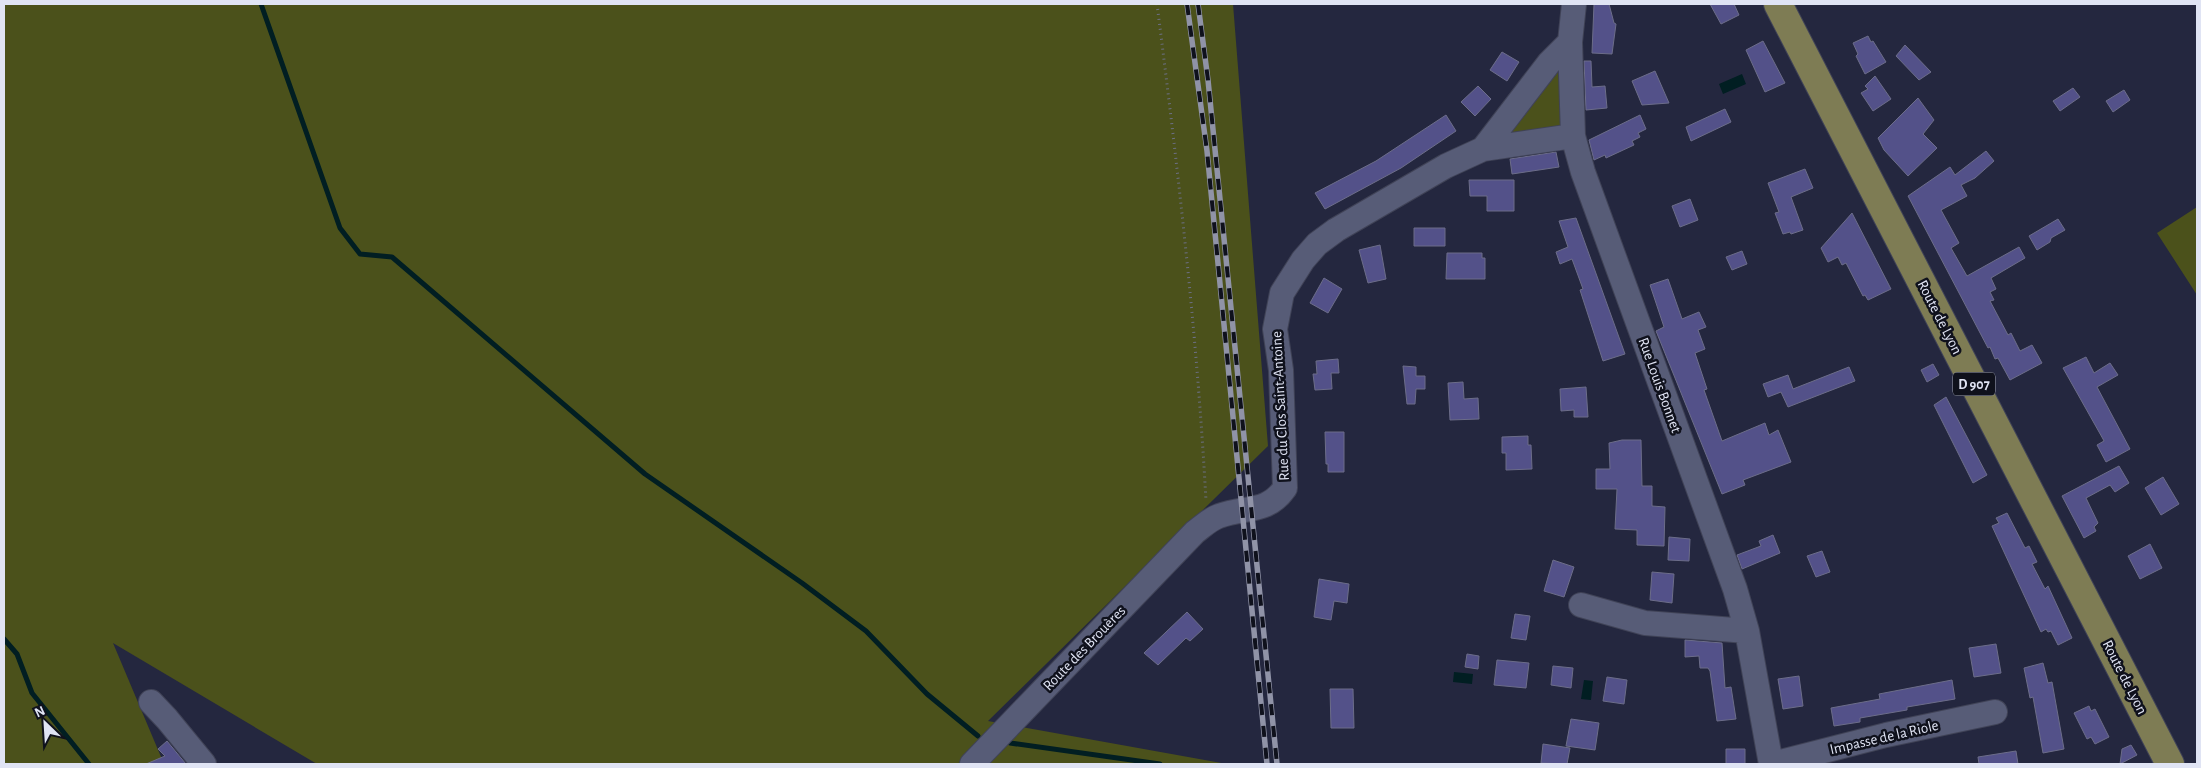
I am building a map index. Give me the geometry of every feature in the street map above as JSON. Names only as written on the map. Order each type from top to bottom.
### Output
[{"type":"main road","name":"Route de Lyon","points":[[1778,4],[2170,764]]},
{"type":"street","name":"Rue Louis Bonnet","points":[[1574,4],[1570,42],[1574,136],[1583,172],[1734,589],[1747,631],[1772,764]]},
{"type":"street","name":"Rue du Clos Saint-Antoine","points":[[1483,149],[1549,63],[1570,42]]},
{"type":"street","name":"Rue du Clos Saint-Antoine","points":[[1202,527],[1218,516],[1267,506],[1277,500],[1285,488],[1281,370],[1275,329],[1282,293],[1290,278],[1317,244],[1336,230],[1446,166],[1483,149],[1574,136]]},
{"type":"street","name":"Route des Brouères","points":[[972,764],[1202,527]]},
{"type":"street","points":[[1581,605],[1645,623],[1747,631]]},
{"type":"street","points":[[151,702],[168,719],[204,764]]},
{"type":"street","name":"Impasse de la Riole","points":[[1772,764],[1886,734],[1995,712]]},
{"type":"path","points":[[1157,4],[1174,143],[1201,414],[1202,527]]},
{"type":"green space","points":[[4,4],[1233,4],[1268,446],[988,721],[1227,764],[317,764],[113,643],[164,764],[4,764]]},
{"type":"green space","points":[[1555,69],[1560,70],[1562,127],[1523,135],[1509,133]]},
{"type":"green space","points":[[2197,207],[2197,295],[2157,233]]},
{"type":"shaded area","points":[[1742,74],[1746,84],[1723,94],[1719,84]]},
{"type":"shaded area","points":[[1454,672],[1473,674],[1472,684],[1453,682]]},
{"type":"shaded area","points":[[1584,680],[1593,681],[1591,700],[1581,699]]},
{"type":"building","points":[[1594,4],[1609,4],[1614,23],[1616,24],[1612,54],[1592,53]]},
{"type":"building","points":[[1710,4],[1734,4],[1739,15],[1721,24]]},
{"type":"building","points":[[1868,36],[1886,62],[1865,74],[1856,56],[1858,54],[1853,43]]},
{"type":"building","points":[[1763,41],[1785,83],[1765,92],[1746,50]]},
{"type":"building","points":[[1905,45],[1931,72],[1919,80],[1896,56]]},
{"type":"building","points":[[1502,52],[1519,62],[1507,81],[1490,70]]},
{"type":"building","points":[[1584,61],[1591,61],[1592,87],[1605,86],[1607,108],[1586,110]]},
{"type":"building","points":[[1655,71],[1669,103],[1642,105],[1632,81]]},
{"type":"building","points":[[1875,76],[1891,99],[1873,111],[1861,93],[1868,89],[1865,86]]},
{"type":"building","points":[[1478,86],[1491,99],[1475,116],[1461,102]]},
{"type":"building","points":[[2073,88],[2080,97],[2060,111],[2053,101]]},
{"type":"building","points":[[2124,90],[2130,100],[2113,112],[2106,101]]},
{"type":"building","points":[[1918,98],[1934,120],[1923,134],[1937,148],[1908,176],[1884,150],[1878,138]]},
{"type":"building","points":[[1725,109],[1731,122],[1691,141],[1686,127]]},
{"type":"building","points":[[1446,115],[1456,131],[1401,168],[1325,209],[1315,193],[1376,161]]},
{"type":"building","points":[[1640,115],[1646,129],[1638,133],[1640,137],[1632,141],[1634,145],[1606,158],[1605,155],[1594,160],[1589,140]]},
{"type":"building","points":[[1986,151],[1994,161],[1975,178],[1961,185],[1967,196],[1941,210],[1959,243],[1951,248],[1967,276],[2019,247],[2025,258],[1991,278],[1996,289],[1990,292],[1994,300],[1990,301],[2008,335],[2011,333],[2020,351],[2032,345],[2042,363],[2010,380],[1998,358],[1995,359],[1990,347],[1988,348],[1908,196],[1950,167],[1955,175]]},
{"type":"building","points":[[1556,152],[1559,167],[1512,174],[1510,159]]},
{"type":"building","points":[[1805,169],[1813,188],[1791,197],[1803,230],[1791,234],[1790,232],[1783,234],[1775,213],[1779,212],[1768,183]]},
{"type":"building","points":[[1469,180],[1514,180],[1514,211],[1487,211],[1487,196],[1470,196]]},
{"type":"building","points":[[1690,199],[1698,220],[1680,227],[1672,206]]},
{"type":"building","points":[[1852,213],[1891,289],[1868,300],[1865,295],[1863,296],[1846,263],[1842,265],[1838,257],[1828,262],[1821,248]]},
{"type":"building","points":[[1576,218],[1625,354],[1603,361],[1580,290],[1583,289],[1572,259],[1560,264],[1556,252],[1568,247],[1559,221]]},
{"type":"building","points":[[2058,219],[2065,230],[2051,238],[2050,242],[2037,250],[2029,236]]},
{"type":"building","points":[[1414,228],[1445,228],[1445,246],[1414,246]]},
{"type":"building","points":[[1380,245],[1386,279],[1368,283],[1359,250]]},
{"type":"building","points":[[1742,251],[1747,264],[1732,270],[1726,257]]},
{"type":"building","points":[[1447,253],[1482,253],[1482,258],[1485,258],[1485,279],[1446,279]]},
{"type":"building","points":[[1324,278],[1342,289],[1328,313],[1310,303]]},
{"type":"building","points":[[1668,279],[1682,319],[1699,312],[1706,327],[1698,330],[1705,349],[1695,353],[1707,389],[1704,390],[1722,441],[1765,423],[1769,435],[1778,430],[1791,462],[1743,480],[1745,485],[1722,494],[1656,331],[1664,327],[1650,285]]},
{"type":"building","points":[[2086,357],[2094,373],[2110,363],[2118,375],[2097,387],[2130,449],[2106,462],[2097,445],[2104,441],[2063,368]]},
{"type":"building","points":[[1338,359],[1339,373],[1331,373],[1332,389],[1315,390],[1313,374],[1317,374],[1316,361]]},
{"type":"building","points":[[1933,364],[1939,375],[1927,382],[1921,370]]},
{"type":"building","points":[[1403,366],[1416,367],[1416,376],[1425,376],[1425,389],[1416,389],[1415,404],[1407,404]]},
{"type":"building","points":[[1849,367],[1855,381],[1788,407],[1781,392],[1768,397],[1763,384],[1788,375],[1793,389]]},
{"type":"building","points":[[1463,382],[1464,399],[1478,398],[1479,419],[1450,420],[1448,383]]},
{"type":"building","points":[[1586,387],[1588,417],[1574,417],[1574,410],[1561,411],[1560,389]]},
{"type":"building","points":[[1946,397],[1987,475],[1973,483],[1934,405]]},
{"type":"building","points":[[1325,432],[1344,432],[1344,472],[1328,472]]},
{"type":"building","points":[[1528,436],[1528,445],[1531,445],[1532,469],[1506,470],[1506,453],[1502,453],[1502,437]]},
{"type":"building","points":[[1622,440],[1641,440],[1642,486],[1652,486],[1652,506],[1665,507],[1664,546],[1637,545],[1637,530],[1615,529],[1617,489],[1596,489],[1596,469],[1610,469],[1609,443]]},
{"type":"building","points":[[2119,466],[2129,483],[2115,492],[2110,485],[2086,498],[2098,523],[2094,527],[2096,531],[2084,538],[2062,496]]},
{"type":"building","points":[[2163,477],[2179,504],[2161,515],[2145,488]]},
{"type":"building","points":[[2007,513],[2025,548],[2029,546],[2037,562],[2032,564],[2045,589],[2048,586],[2072,638],[2058,645],[2051,631],[2048,632],[2046,629],[2041,632],[1992,526],[1999,523],[1996,518]]},
{"type":"building","points":[[1773,535],[1780,553],[1742,569],[1737,555],[1761,546],[1759,541]]},
{"type":"building","points":[[1669,537],[1690,539],[1689,561],[1668,560]]},
{"type":"building","points":[[2150,544],[2162,568],[2140,579],[2128,556]]},
{"type":"building","points":[[1822,551],[1830,572],[1816,577],[1807,556]]},
{"type":"building","points":[[1553,560],[1574,567],[1564,597],[1544,591]]},
{"type":"building","points":[[1652,572],[1674,574],[1672,603],[1650,600]]},
{"type":"building","points":[[1319,579],[1349,584],[1347,603],[1334,601],[1331,620],[1314,617]]},
{"type":"building","points":[[1187,612],[1203,629],[1190,641],[1186,638],[1158,665],[1144,653]]},
{"type":"building","points":[[1515,614],[1530,616],[1526,640],[1511,638]]},
{"type":"building","points":[[1685,640],[1722,643],[1725,688],[1731,687],[1736,719],[1717,721],[1710,671],[1708,668],[1700,668],[1699,656],[1685,657]]},
{"type":"building","points":[[1996,644],[2001,673],[1974,677],[1969,648]]},
{"type":"building","points":[[1467,654],[1479,656],[1478,669],[1465,667]]},
{"type":"building","points":[[1497,660],[1529,663],[1526,688],[1494,685]]},
{"type":"building","points":[[2043,663],[2048,683],[2052,682],[2064,749],[2043,753],[2033,697],[2030,698],[2024,668]]},
{"type":"building","points":[[1553,666],[1573,668],[1571,688],[1551,685]]},
{"type":"building","points":[[1799,676],[1803,706],[1783,709],[1778,679]]},
{"type":"building","points":[[1607,677],[1627,680],[1624,704],[1603,701]]},
{"type":"building","points":[[1952,680],[1955,699],[1907,707],[1907,710],[1860,718],[1860,722],[1834,726],[1831,708],[1880,699],[1879,694]]},
{"type":"building","points":[[1330,689],[1353,689],[1354,728],[1331,728]]},
{"type":"building","points":[[2089,706],[2091,711],[2095,709],[2109,737],[2095,744],[2091,737],[2087,739],[2074,713]]},
{"type":"building","points":[[1571,719],[1599,723],[1595,750],[1566,746]]},
{"type":"building","points":[[167,741],[186,764],[146,764],[165,756],[158,749]]},
{"type":"building","points":[[1543,744],[1570,748],[1567,764],[1541,763]]},
{"type":"building","points":[[2131,745],[2137,755],[2120,764],[2122,749]]},
{"type":"building","points":[[1726,749],[1745,749],[1745,764],[1726,764]]},
{"type":"building","points":[[2016,751],[2018,764],[1979,764],[1978,757]]},
{"type":"waterway","points":[[261,4],[340,228],[360,254],[392,257],[645,474],[802,583],[866,631],[927,694],[978,736]]},
{"type":"waterway","points":[[4,639],[17,654],[32,693],[89,764]]},
{"type":"waterway","points":[[1010,743],[1160,764]]},
{"type":"railway","points":[[1187,4],[1207,151],[1267,764]]},
{"type":"railway","points":[[1198,4],[1208,80],[1277,764]]}]
